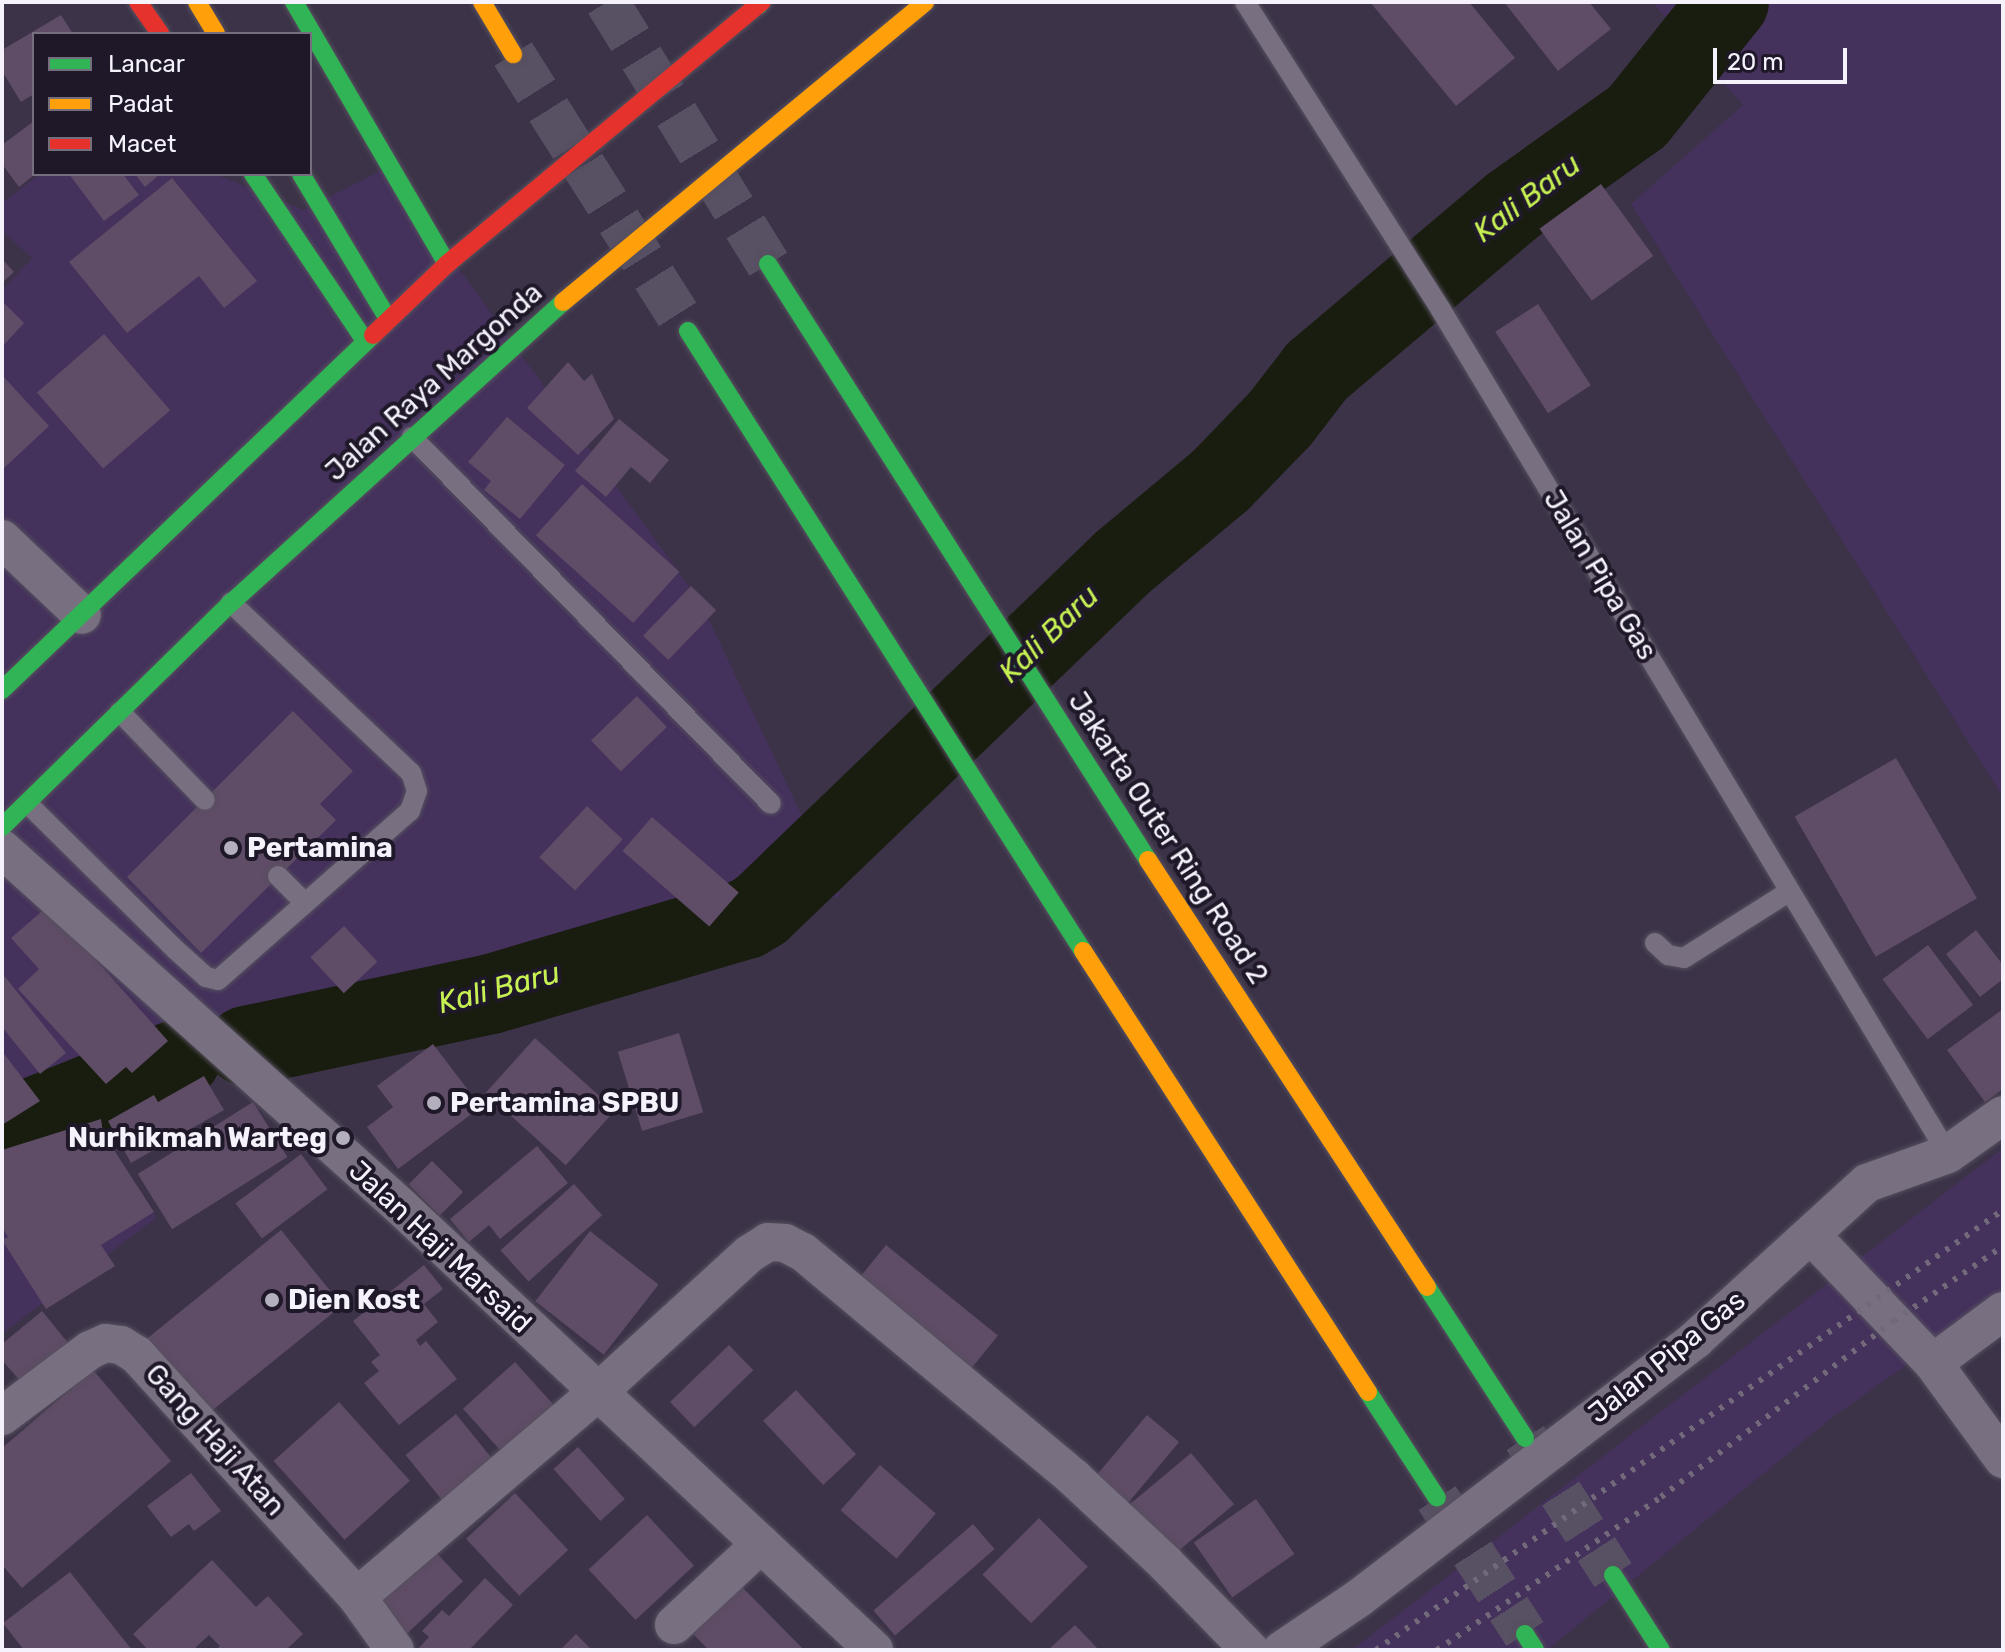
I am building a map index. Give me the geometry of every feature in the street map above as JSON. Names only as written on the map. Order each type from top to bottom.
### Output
[{"type":"main road","points":[[138,2],[159,32]]},
{"type":"main road","points":[[197,2],[215,32]]},
{"type":"main road","points":[[294,2],[312,32]]},
{"type":"main road","points":[[482,2],[513,54]]},
{"type":"main road","name":"Jalan Raya Margonda","points":[[2,827],[231,603],[513,344],[925,2]]},
{"type":"main road","points":[[2,690],[447,264],[760,3]]},
{"type":"main road","points":[[312,33],[447,264]]},
{"type":"main road","points":[[254,176],[366,342]]},
{"type":"main road","points":[[302,176],[388,319]]},
{"type":"main road","name":"Jakarta Outer Ring Road 2","points":[[768,264],[1113,806],[1525,1438]]},
{"type":"main road","points":[[688,331],[1016,847],[1437,1498]]},
{"type":"main road","points":[[1613,1575],[1661,1650]]},
{"type":"street","points":[[2,539],[82,615]]},
{"type":"street","name":"Jalan Haji Marsaid","points":[[2,849],[401,1207],[874,1650]]},
{"type":"street","name":"Jalan Pipa Gas","points":[[1282,1650],[1359,1598],[1696,1339],[1867,1183],[1948,1154],[2003,1115]]},
{"type":"street","points":[[1811,1235],[1933,1363],[2003,1459]]},
{"type":"street","points":[[357,1597],[597,1393],[749,1254],[768,1242],[785,1243],[803,1252],[1074,1478],[1165,1563],[1250,1650]]},
{"type":"street","points":[[1933,1363],[2003,1311]]},
{"type":"street","name":"Gang Haji Atan","points":[[2,1416],[90,1350],[106,1343],[121,1345],[137,1355],[357,1597],[395,1650]]},
{"type":"street","points":[[674,1625],[761,1544]]},
{"type":"lane","name":"Jalan Pipa Gas","points":[[1245,2],[1441,310],[1948,1154]]},
{"type":"lane","points":[[412,437],[771,804]]},
{"type":"lane","points":[[28,804],[206,977],[218,980],[410,811],[417,791],[411,773],[231,603]]},
{"type":"lane","points":[[120,712],[205,800]]},
{"type":"lane","points":[[278,876],[305,903]]},
{"type":"lane","points":[[1655,943],[1668,955],[1684,958],[1790,891]]},
{"type":"shaded area","points":[[1652,2],[2003,2],[2003,797],[1631,204],[1743,105]]},
{"type":"shaded area","points":[[386,168],[701,603],[840,896],[86,1103],[156,1218],[2,1334],[2,290],[32,258],[2,231],[2,203],[37,176],[220,176],[304,210]]},
{"type":"shaded area","points":[[2003,1148],[2003,1297],[1834,1416],[1547,1650],[1352,1650]]},
{"type":"building","points":[[1370,2],[1469,2],[1515,58],[1456,106]]},
{"type":"building","points":[[1504,2],[1589,2],[1611,29],[1558,71]]},
{"type":"building","points":[[61,15],[72,32],[32,32]]},
{"type":"building","points":[[32,32],[32,95],[21,102],[2,71],[2,50]]},
{"type":"building","points":[[32,122],[33,176],[19,187],[2,164],[2,145]]},
{"type":"building","points":[[70,176],[125,176],[139,195],[104,221]]},
{"type":"building","points":[[137,176],[158,176],[145,187]]},
{"type":"building","points":[[172,178],[257,281],[224,308],[199,276],[127,333],[69,262]]},
{"type":"building","points":[[1601,184],[1653,256],[1592,301],[1540,229]]},
{"type":"building","points":[[2,259],[14,272],[2,283]]},
{"type":"building","points":[[2,301],[24,323],[2,347]]},
{"type":"building","points":[[1538,304],[1591,385],[1548,413],[1495,332]]},
{"type":"building","points":[[104,334],[170,410],[103,469],[37,392]]},
{"type":"building","points":[[568,362],[584,381],[592,374],[614,419],[578,455],[527,408]]},
{"type":"building","points":[[2,375],[49,426],[2,470]]},
{"type":"building","points":[[507,417],[565,465],[520,519],[484,490],[491,481],[468,462]]},
{"type":"building","points":[[619,419],[669,460],[650,483],[631,467],[606,497],[575,471]]},
{"type":"building","points":[[582,484],[679,572],[633,623],[536,535]]},
{"type":"building","points":[[691,586],[716,610],[668,660],[643,636]]},
{"type":"building","points":[[637,696],[667,727],[621,771],[591,740]]},
{"type":"building","name":"Pertamina","points":[[293,711],[353,771],[320,804],[336,820],[201,953],[127,877]]},
{"type":"building","points":[[1896,758],[1977,898],[1876,957],[1795,817]]},
{"type":"building","points":[[587,806],[623,839],[575,891],[539,857]]},
{"type":"building","points":[[652,817],[739,892],[709,926],[622,851]]},
{"type":"building","points":[[48,906],[168,1041],[132,1073],[126,1067],[106,1084],[18,989],[39,969],[11,938]]},
{"type":"building","points":[[344,926],[377,962],[344,993],[310,957]]},
{"type":"building","points":[[1976,930],[2003,965],[2003,979],[1980,997],[1946,954]]},
{"type":"building","points":[[1928,945],[1973,1005],[1928,1039],[1882,979]]},
{"type":"building","points":[[2,973],[66,1053],[40,1074],[2,1027]]},
{"type":"building","points":[[2003,1009],[2003,1089],[1985,1102],[1947,1050]]},
{"type":"building","points":[[679,1033],[703,1112],[642,1131],[618,1052]]},
{"type":"building","points":[[535,1038],[615,1110],[566,1165],[485,1093]]},
{"type":"building","name":"Pertamina SPBU","points":[[433,1044],[481,1107],[398,1169],[367,1127],[393,1107],[377,1086]]},
{"type":"building","points":[[2,1051],[40,1101],[2,1125]]},
{"type":"building","points":[[204,1076],[224,1110],[131,1163],[108,1121],[154,1095],[158,1102]]},
{"type":"building","points":[[253,1102],[287,1157],[172,1229],[138,1174]]},
{"type":"building","points":[[101,1119],[103,1133],[154,1212],[101,1245],[115,1266],[46,1309],[2,1240],[8,1237],[2,1227],[2,1150]]},
{"type":"building","points":[[537,1146],[568,1183],[500,1239],[489,1225],[469,1242],[450,1219]]},
{"type":"building","points":[[301,1154],[327,1189],[262,1238],[236,1203]]},
{"type":"building","points":[[432,1161],[463,1192],[440,1215],[409,1184]]},
{"type":"building","points":[[574,1184],[602,1215],[529,1281],[500,1250]]},
{"type":"building","points":[[281,1230],[342,1305],[203,1418],[142,1343]]},
{"type":"building","points":[[590,1231],[659,1285],[604,1355],[535,1301]]},
{"type":"building","points":[[886,1245],[998,1336],[968,1373],[856,1282]]},
{"type":"building","points":[[424,1265],[443,1289],[424,1304],[438,1322],[416,1340],[420,1346],[426,1341],[457,1379],[399,1425],[364,1383],[379,1371],[371,1362],[380,1355],[353,1321]]},
{"type":"building","points":[[42,1311],[69,1344],[22,1383],[2,1360],[2,1344]]},
{"type":"building","points":[[729,1345],[753,1370],[694,1427],[670,1402]]},
{"type":"building","points":[[515,1362],[555,1407],[503,1453],[463,1409]]},
{"type":"building","points":[[93,1370],[171,1461],[22,1588],[2,1565],[2,1448]]},
{"type":"building","points":[[796,1390],[856,1454],[823,1485],[763,1421]]},
{"type":"building","points":[[339,1402],[410,1481],[345,1540],[274,1461]]},
{"type":"building","points":[[456,1414],[496,1463],[445,1504],[405,1455]]},
{"type":"building","points":[[1147,1415],[1179,1442],[1124,1508],[1092,1481]]},
{"type":"building","points":[[578,1447],[625,1499],[600,1521],[553,1469]]},
{"type":"building","points":[[1191,1453],[1234,1504],[1174,1555],[1130,1504]]},
{"type":"building","points":[[880,1465],[936,1514],[896,1559],[841,1510]]},
{"type":"building","points":[[191,1473],[221,1511],[194,1531],[189,1524],[171,1537],[147,1506]]},
{"type":"building","points":[[515,1493],[568,1550],[519,1596],[466,1539]]},
{"type":"building","points":[[1256,1499],[1294,1554],[1232,1597],[1194,1543]]},
{"type":"building","points":[[647,1515],[694,1565],[636,1620],[588,1570]]},
{"type":"building","points":[[1039,1518],[1088,1567],[1031,1623],[982,1575]]},
{"type":"building","points":[[973,1524],[995,1549],[895,1636],[873,1611]]},
{"type":"building","points":[[431,1547],[463,1581],[403,1637],[371,1603]]},
{"type":"building","points":[[212,1560],[256,1607],[268,1596],[303,1634],[286,1650],[216,1650],[220,1646],[209,1635],[193,1650],[148,1650],[133,1634]]},
{"type":"building","points":[[70,1572],[132,1650],[24,1650],[16,1640],[3,1623]]},
{"type":"building","points":[[485,1578],[513,1605],[469,1650],[417,1650],[429,1637],[422,1631],[442,1610],[449,1616]]},
{"type":"building","points":[[742,1587],[804,1650],[709,1650],[693,1634]]},
{"type":"building","points":[[1075,1625],[1099,1650],[1048,1650]]},
{"type":"building","points":[[576,1634],[592,1650],[560,1650]]},
{"type":"waterway","name":"Kali Baru","points":[[246,1046],[491,994],[746,919],[761,910],[1123,562],[1221,480],[1280,419],[1317,371],[1512,206],[1637,117],[1729,2]]},
{"type":"waterway","name":"Kali Baru","points":[[2,1130],[181,1058]]},
{"type":"tunnel","points":[[607,2],[768,264]]},
{"type":"tunnel","points":[[513,54],[688,331]]},
{"type":"tunnel","points":[[1525,1438],[1613,1575]]},
{"type":"tunnel","points":[[1437,1498],[1525,1634]]},
{"type":"railway","points":[[1376,1650],[2003,1210]]},
{"type":"railway","points":[[1437,1650],[1661,1497],[1894,1321],[2003,1246]]},
{"type":"traffic: fast","points":[[294,2],[312,32]]},
{"type":"traffic: fast","points":[[312,33],[447,264]]},
{"type":"traffic: fast","points":[[254,176],[366,342]]},
{"type":"traffic: fast","points":[[302,176],[388,319]]},
{"type":"traffic: fast","points":[[768,264],[1148,860]]},
{"type":"traffic: fast","points":[[2,827],[231,603],[563,302]]},
{"type":"traffic: fast","points":[[688,331],[1083,951]]},
{"type":"traffic: fast","points":[[2,690],[373,335]]},
{"type":"traffic: fast","points":[[1427,1287],[1525,1438]]},
{"type":"traffic: fast","points":[[1368,1392],[1437,1498]]},
{"type":"traffic: fast","points":[[1613,1575],[1661,1650]]},
{"type":"traffic: fast","points":[[1525,1634],[1535,1650]]},
{"type":"traffic: slow","points":[[197,2],[215,32]]},
{"type":"traffic: slow","points":[[482,2],[513,54]]},
{"type":"traffic: slow","points":[[563,302],[925,2]]},
{"type":"traffic: slow","points":[[1148,860],[1427,1287]]},
{"type":"traffic: slow","points":[[1083,951],[1368,1392]]},
{"type":"traffic: jam","points":[[138,2],[159,32]]},
{"type":"traffic: jam","points":[[373,335],[447,264],[762,2]]},
{"type":"place","name":"Pertamina","points":[[231,848]]},
{"type":"place","name":"Pertamina SPBU","points":[[434,1103]]},
{"type":"place","name":"Nurhikmah Warteg","points":[[343,1138]]},
{"type":"place","name":"Dien Kost","points":[[272,1300]]}]
